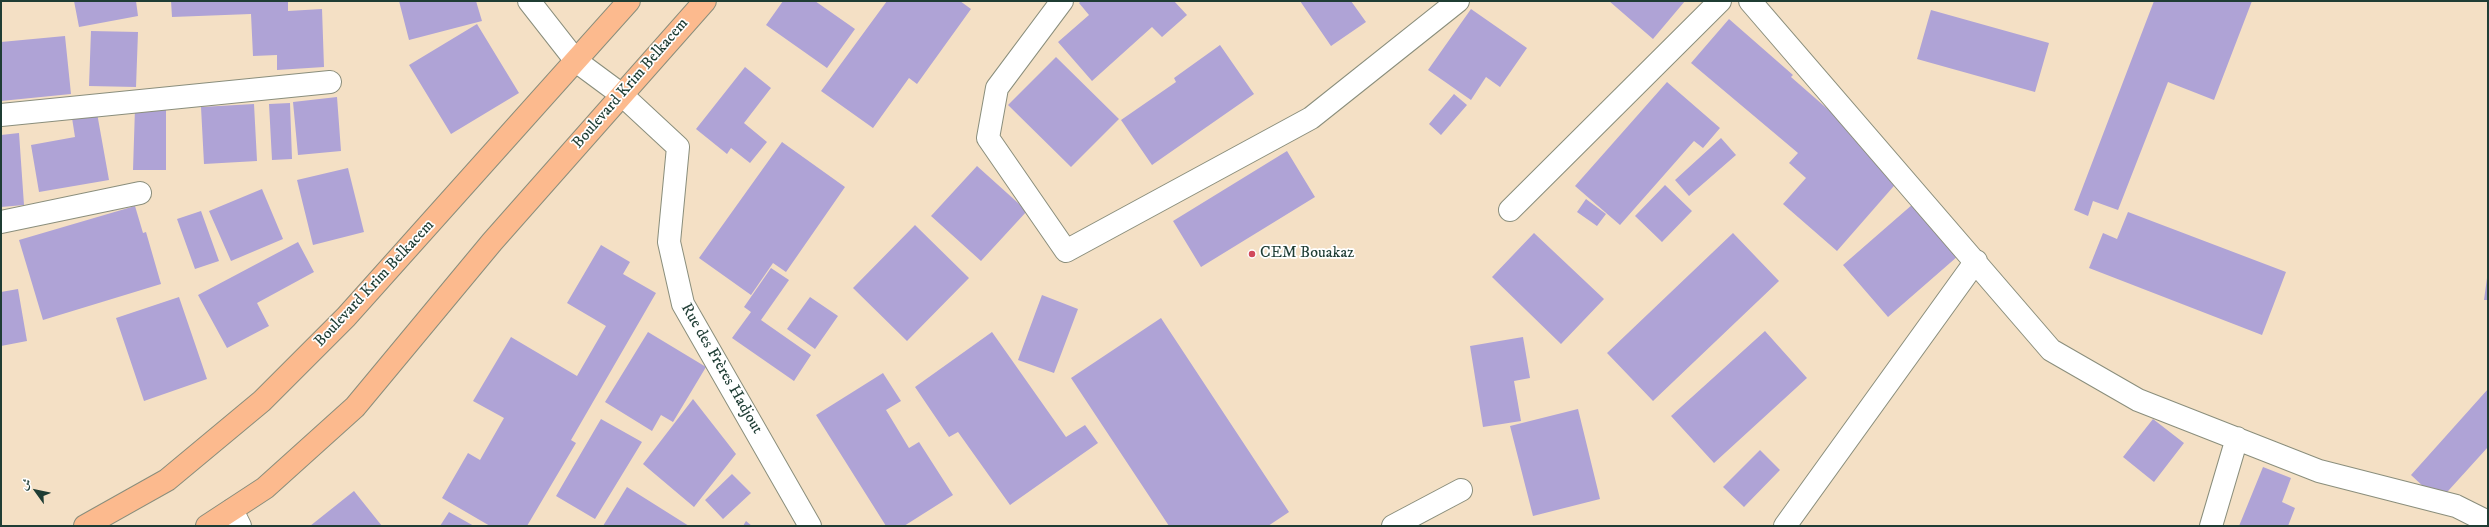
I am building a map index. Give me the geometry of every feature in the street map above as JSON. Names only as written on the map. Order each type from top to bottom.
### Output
[{"type":"main road","name":"Boulevard Krim Belkacem","points":[[85,526],[166,480],[262,401],[346,317],[629,1]]},
{"type":"main road","name":"Boulevard Krim Belkacem","points":[[207,526],[236,518],[265,488],[355,407],[492,242],[704,1]]},
{"type":"street","name":"Rue des Frères Hadjout","points":[[529,1],[576,61],[622,95],[678,147],[669,242],[682,304],[810,526]]},
{"type":"street","points":[[1062,1],[997,88],[988,138],[1066,251],[1311,118],[1458,1]]},
{"type":"street","points":[[1510,210],[1720,1]]},
{"type":"street","points":[[1750,1],[1976,261],[2051,350],[2138,400],[2320,471],[2456,506],[2488,522]]},
{"type":"street","points":[[1,115],[330,82]]},
{"type":"street","points":[[1,222],[140,193]]},
{"type":"street","points":[[1785,526],[1976,261]]},
{"type":"street","points":[[2211,526],[2237,438]]},
{"type":"street","points":[[1393,526],[1461,490]]},
{"type":"building","points":[[74,1],[136,1],[138,16],[79,27]]},
{"type":"building","points":[[171,1],[288,1],[288,11],[322,9],[324,67],[277,70],[277,55],[253,56],[251,14],[172,17]]},
{"type":"building","points":[[399,1],[476,1],[482,21],[409,40]]},
{"type":"building","points":[[783,1],[815,1],[855,29],[827,68],[766,25]]},
{"type":"building","points":[[887,1],[960,1],[971,9],[917,84],[909,78],[873,128],[821,91]]},
{"type":"building","points":[[1081,1],[1174,1],[1187,15],[1162,37],[1152,27],[1092,81],[1058,42],[1089,15],[1079,3]]},
{"type":"building","points":[[1300,1],[1351,1],[1366,22],[1331,46]]},
{"type":"building","points":[[1609,1],[1685,1],[1653,39]]},
{"type":"building","points":[[2154,1],[2252,1],[2214,100],[2168,82],[2118,210],[2093,201],[2088,216],[2074,210]]},
{"type":"building","points":[[1471,9],[1527,48],[1500,87],[1486,77],[1471,100],[1428,70]]},
{"type":"building","points":[[1931,10],[2049,43],[2035,92],[1917,59]]},
{"type":"building","points":[[1729,19],[1793,75],[1791,77],[1855,133],[1852,137],[1900,179],[1837,251],[1783,204],[1806,178],[1789,163],[1798,153],[1691,63]]},
{"type":"building","points":[[477,24],[519,93],[451,134],[409,65]]},
{"type":"building","points":[[91,31],[138,32],[136,87],[89,86]]},
{"type":"building","points":[[65,36],[71,94],[1,101],[1,42]]},
{"type":"building","points":[[1220,45],[1254,94],[1152,165],[1121,120],[1176,82],[1174,78]]},
{"type":"building","points":[[1056,57],[1119,119],[1071,167],[1008,105]]},
{"type":"building","points":[[745,67],[771,88],[744,123],[767,142],[750,163],[731,148],[727,154],[696,129]]},
{"type":"building","points":[[1667,82],[1720,128],[1703,148],[1694,141],[1620,225],[1575,186]]},
{"type":"building","points":[[1454,94],[1467,105],[1441,135],[1429,124]]},
{"type":"building","points":[[337,97],[341,151],[298,155],[293,102]]},
{"type":"building","points":[[290,103],[292,159],[272,160],[269,104]]},
{"type":"building","points":[[254,104],[257,161],[204,164],[201,107]]},
{"type":"building","points":[[135,108],[166,108],[166,170],[133,170]]},
{"type":"building","points":[[97,113],[109,180],[39,192],[31,145],[75,137],[72,118]]},
{"type":"building","points":[[19,133],[24,205],[1,207],[1,135]]},
{"type":"building","points":[[1721,138],[1736,155],[1689,196],[1675,180]]},
{"type":"building","points":[[782,142],[845,187],[786,272],[773,263],[751,295],[699,258]]},
{"type":"building","points":[[1287,151],[1315,197],[1201,267],[1173,221]]},
{"type":"building","points":[[977,166],[1027,211],[981,261],[931,216]]},
{"type":"building","points":[[348,168],[364,232],[313,245],[297,180]]},
{"type":"building","points":[[1665,185],[1692,211],[1662,242],[1635,216]]},
{"type":"building","points":[[262,189],[283,239],[231,261],[209,211]]},
{"type":"building","points":[[1586,199],[1606,214],[1597,226],[1577,212]]},
{"type":"building","points":[[1913,204],[1958,256],[1888,317],[1843,265]]},
{"type":"building","points":[[135,206],[143,233],[146,232],[161,284],[43,320],[19,240]]},
{"type":"building","points":[[201,211],[219,261],[195,269],[177,219]]},
{"type":"building","points":[[2128,212],[2286,272],[2262,335],[2089,268],[2103,233],[2117,239]]},
{"type":"building","points":[[915,225],[969,278],[907,341],[853,288]]},
{"type":"building","points":[[1534,233],[1604,299],[1561,344],[1492,277]]},
{"type":"building","points":[[1733,233],[1779,281],[1653,401],[1607,353]]},
{"type":"building","points":[[298,242],[314,272],[257,303],[269,326],[227,348],[198,295]]},
{"type":"building","points":[[601,245],[630,262],[623,274],[656,293],[571,440],[576,443],[527,526],[490,526],[442,498],[468,453],[480,460],[504,418],[473,401],[511,337],[577,376],[606,326],[567,303]]},
{"type":"building","points":[[771,268],[789,280],[761,320],[811,355],[794,381],[732,338],[751,312],[744,307]]},
{"type":"building","points":[[2487,278],[2488,300],[2484,300]]},
{"type":"building","points":[[18,289],[27,341],[1,346],[1,292]]},
{"type":"building","points":[[1042,295],[1078,309],[1054,373],[1018,360]]},
{"type":"building","points":[[179,297],[207,379],[144,401],[116,318]]},
{"type":"building","points":[[810,297],[838,316],[815,349],[787,329]]},
{"type":"building","points":[[1161,318],[1289,512],[1268,526],[1169,526],[1071,378]]},
{"type":"building","points":[[1765,331],[1807,378],[1714,463],[1671,416]]},
{"type":"building","points":[[648,332],[706,367],[673,422],[661,415],[652,431],[605,402]]},
{"type":"building","points":[[992,332],[1066,437],[1085,425],[1098,443],[1010,505],[958,432],[949,437],[915,387]]},
{"type":"building","points":[[1523,337],[1530,378],[1514,381],[1521,421],[1483,427],[1470,346]]},
{"type":"building","points":[[883,373],[901,401],[886,410],[909,448],[919,442],[953,495],[904,526],[886,526],[816,415]]},
{"type":"building","points":[[2488,389],[2488,447],[2439,501],[2411,475]]},
{"type":"building","points":[[693,399],[736,454],[694,507],[643,464]]},
{"type":"building","points":[[1578,409],[1600,499],[1533,516],[1510,426]]},
{"type":"building","points":[[601,419],[642,442],[595,519],[556,496]]},
{"type":"building","points":[[2153,419],[2184,443],[2154,482],[2123,457]]},
{"type":"building","points":[[1760,450],[1780,470],[1744,507],[1723,487]]},
{"type":"building","points":[[2263,467],[2291,478],[2282,502],[2295,508],[2288,526],[2239,526]]},
{"type":"building","points":[[732,474],[751,493],[723,519],[705,500]]},
{"type":"building","points":[[627,487],[689,526],[603,526]]},
{"type":"building","points":[[354,491],[382,526],[310,526]]},
{"type":"building","points":[[449,512],[474,526],[440,526]]},
{"type":"building","points":[[746,521],[752,526],[743,526]]},
{"type":"place","name":"CEM Bouakaz","points":[[1252,254]]}]
